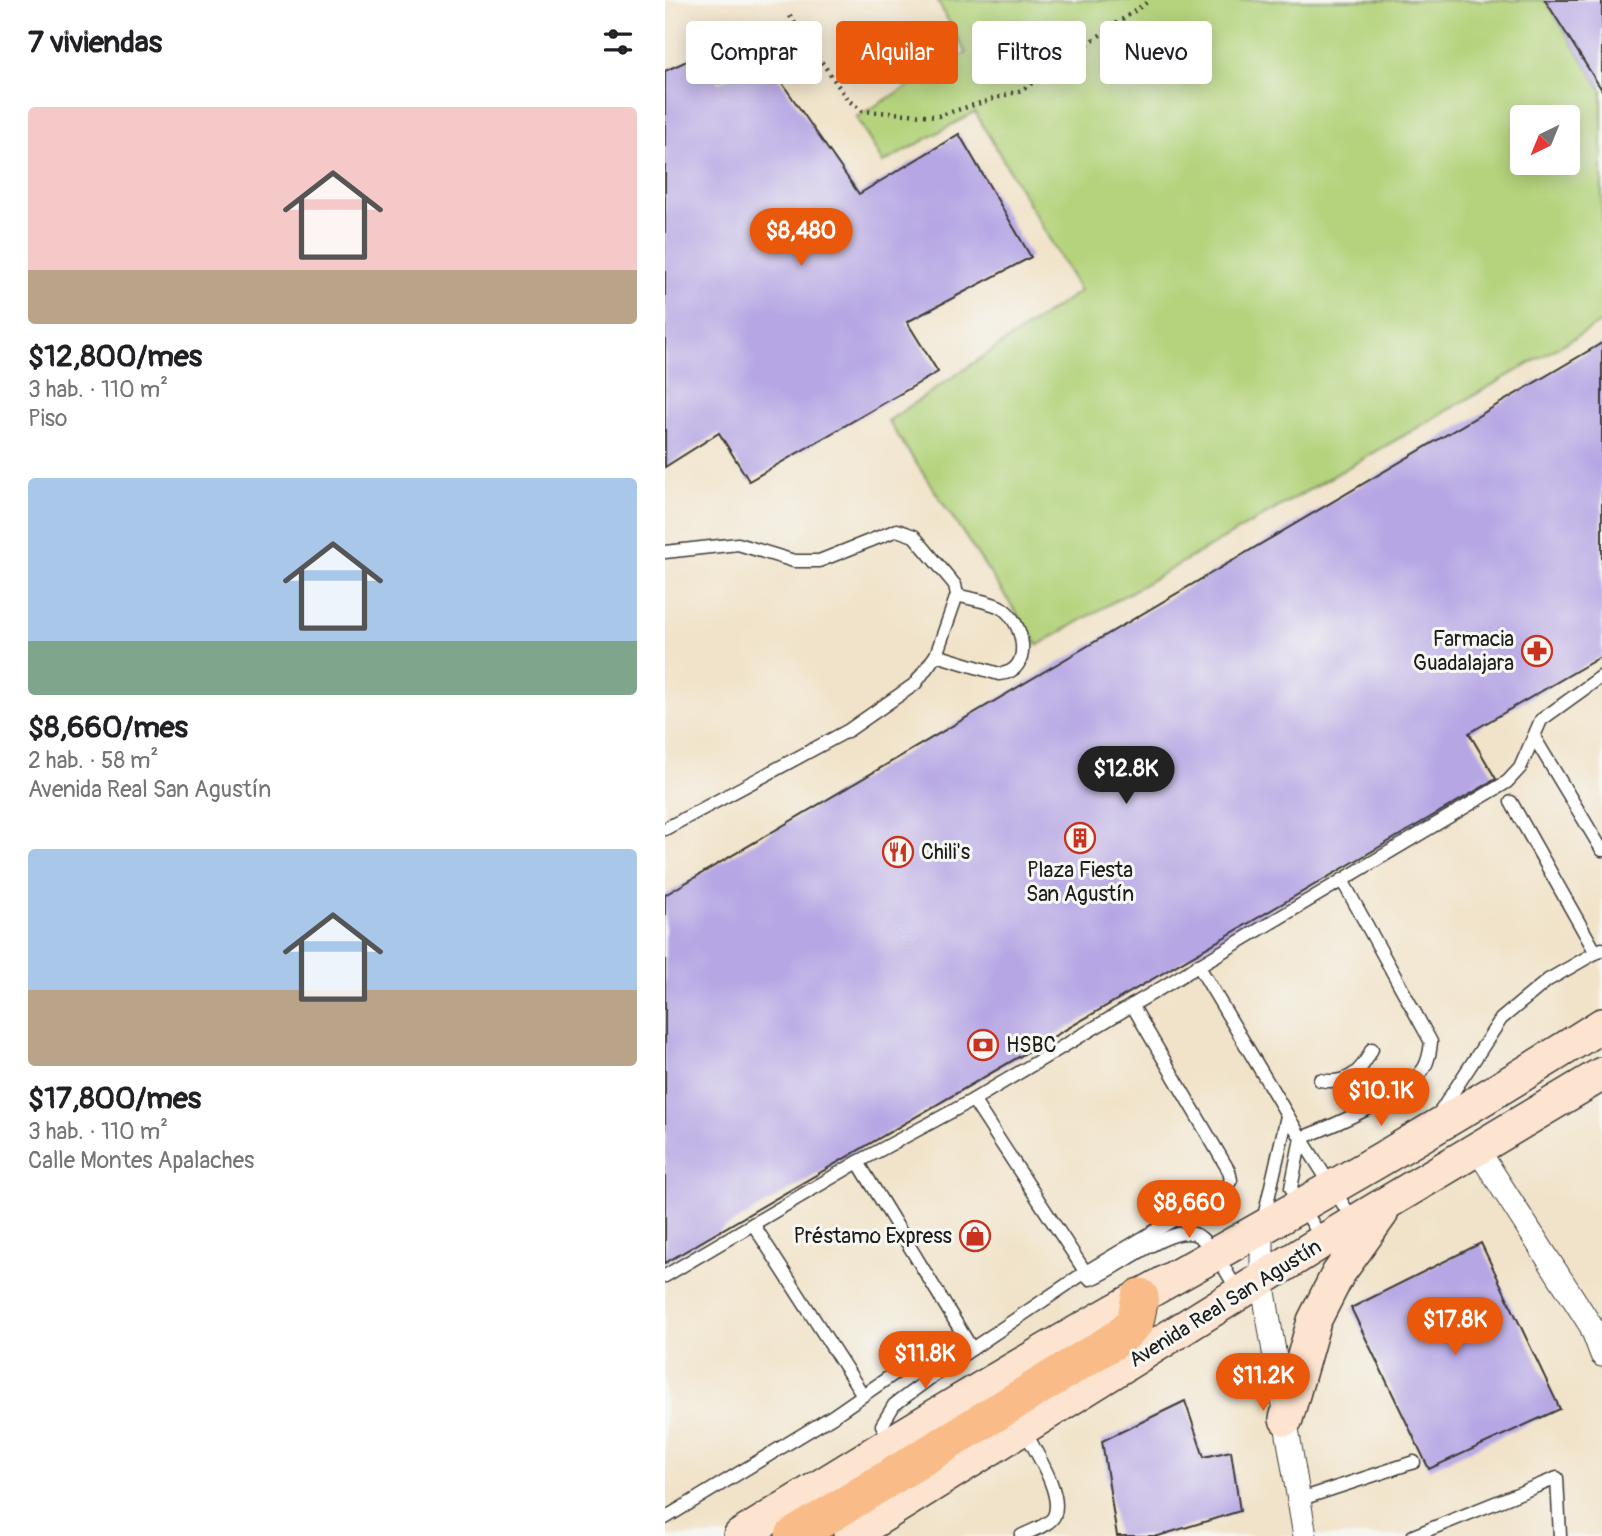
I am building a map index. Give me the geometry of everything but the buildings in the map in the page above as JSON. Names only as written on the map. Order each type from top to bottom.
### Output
[{"type":"main road","name":"Avenida Real San Agustín","points":[[740,1536],[893,1442],[1140,1297],[1424,1136],[1602,1025]]},
{"type":"main road","name":"Avenida Real San Agustín","points":[[858,1534],[1323,1241],[1602,1074]]},
{"type":"main road","points":[[1286,1419],[1314,1321],[1338,1274],[1390,1203]]},
{"type":"main road","points":[[794,1536],[1120,1337],[1135,1322],[1140,1297]]},
{"type":"street","points":[[1478,1150],[1591,1326],[1602,1355]]},
{"type":"street","points":[[1262,1227],[1251,1287],[1286,1419],[1305,1536]]},
{"type":"lane","points":[[665,552],[738,544],[795,561],[819,561],[897,530],[914,536],[955,585],[957,595],[936,655],[915,684],[849,730],[665,829]]},
{"type":"lane","points":[[936,655],[999,674],[1010,673],[1019,666],[1023,657],[1016,626],[1002,608],[957,595]]},
{"type":"lane","points":[[665,1276],[859,1162],[973,1100],[1507,782],[1520,768],[1543,719],[1602,676]]},
{"type":"lane","points":[[1534,737],[1602,850]]},
{"type":"lane","points":[[1424,1136],[1501,1019],[1548,981],[1599,951],[1511,802]]},
{"type":"lane","points":[[1301,1138],[1342,1122],[1396,1091],[1423,1070],[1430,1055],[1431,1042],[1342,880]]},
{"type":"lane","points":[[1198,965],[1287,1116],[1355,1223]]},
{"type":"lane","points":[[893,1442],[883,1425],[888,1411],[954,1361],[1084,1273],[1222,1192],[1231,1180],[1229,1171],[1132,1005]]},
{"type":"lane","points":[[1320,1080],[1347,1079],[1364,1065],[1372,1049]]},
{"type":"lane","points":[[973,1100],[1084,1273],[1091,1279],[1180,1233],[1199,1236],[1216,1256],[1251,1287]]},
{"type":"lane","points":[[1262,1227],[1287,1116]]},
{"type":"lane","points":[[1301,1138],[1291,1188],[1323,1241]]},
{"type":"lane","points":[[859,1162],[972,1349]]},
{"type":"lane","points":[[753,1224],[863,1395]]},
{"type":"lane","points":[[665,1518],[863,1395],[911,1362],[954,1361]]},
{"type":"lane","points":[[1021,1536],[1050,1521],[1055,1511],[1052,1482],[1024,1429]]},
{"type":"lane","points":[[1298,1500],[1414,1462]]},
{"type":"lane","points":[[1413,1536],[1557,1478],[1560,1536]]},
{"type":"path","points":[[790,16],[848,100],[862,111],[938,116],[1023,90],[1150,0]]},
{"type":"green space","points":[[937,0],[1545,0],[1602,90],[1602,322],[1038,645],[888,421],[1080,291],[975,112],[883,163],[856,117],[913,84],[958,84],[958,58],[966,53],[958,38],[958,21],[948,21]]},
{"type":"place","name":"Farmacia Guadalajara","points":[[1537,651]]},
{"type":"place","name":"Plaza Fiesta San Agustín","points":[[1080,838]]},
{"type":"place","name":"Chili's","points":[[898,852]]},
{"type":"place","name":"HSBC","points":[[983,1045]]},
{"type":"place","name":"Préstamo Express","points":[[975,1236]]}]
